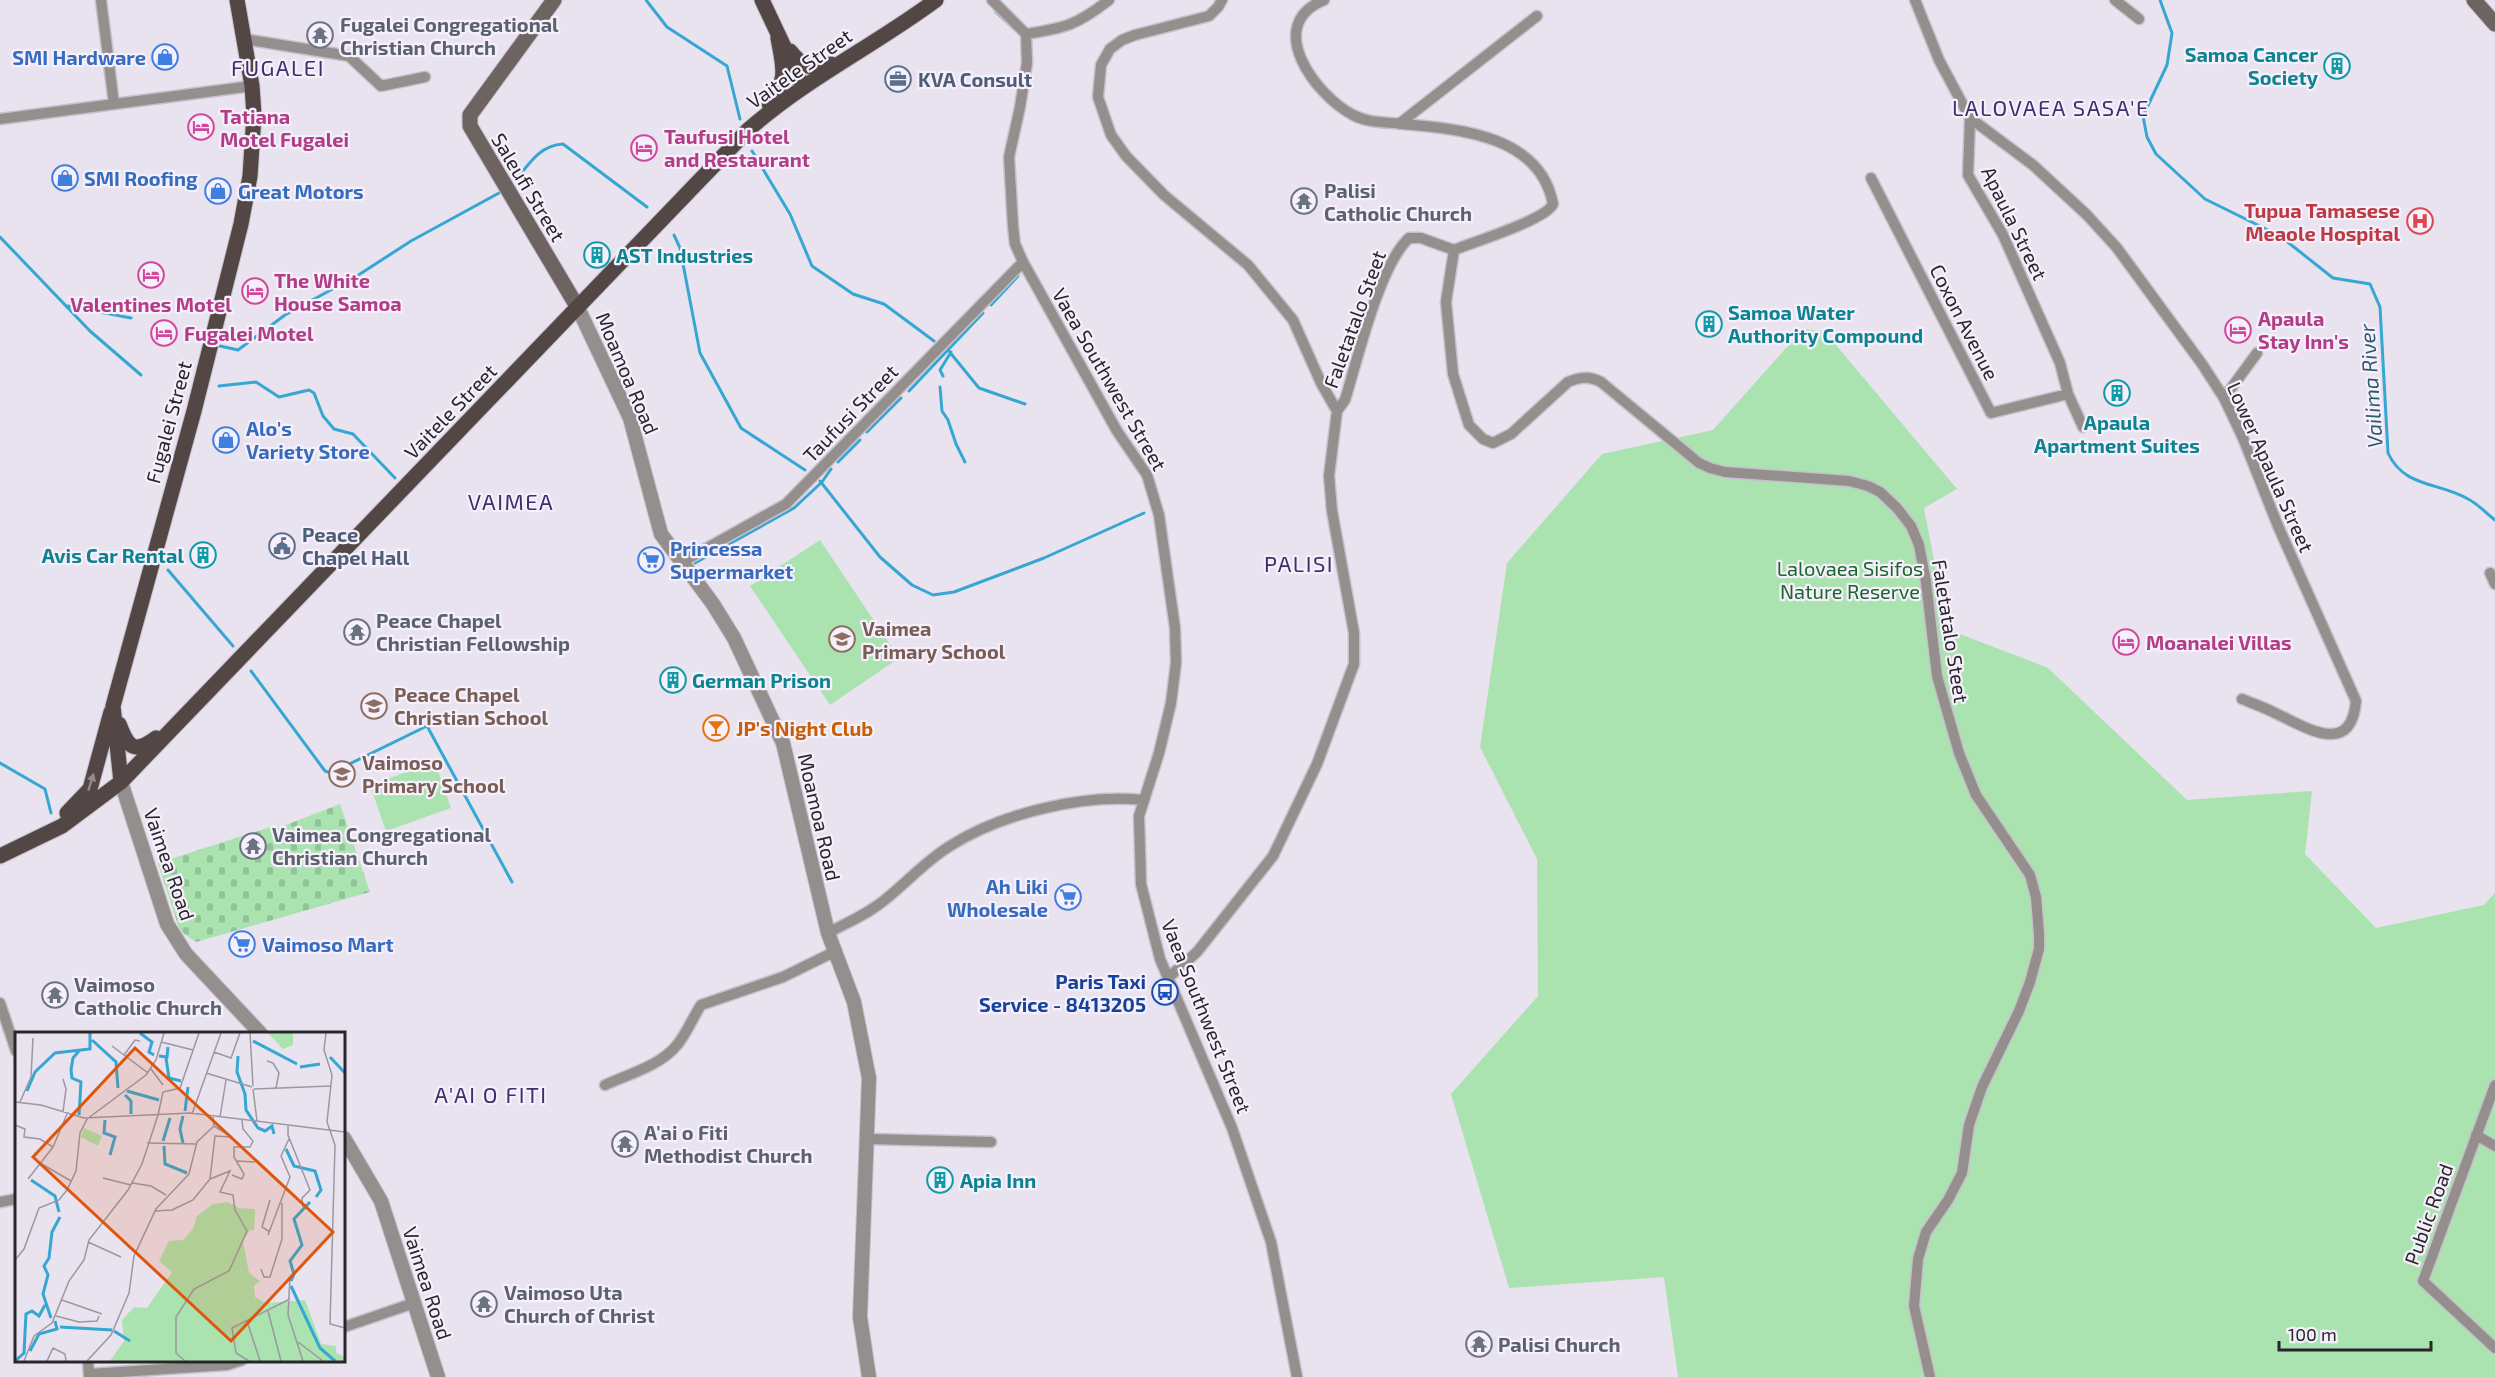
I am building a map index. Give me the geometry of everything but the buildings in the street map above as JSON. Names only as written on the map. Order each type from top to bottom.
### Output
[{"type":"main road","name":"Fugalei Street","points":[[121,782],[113,706],[194,411],[241,224],[252,153],[252,86],[237,0]]},
{"type":"main road","name":"Saleufi Street","points":[[554,0],[470,115],[470,126],[578,308]]},
{"type":"main road","points":[[762,0],[803,87]]},
{"type":"main road","name":"Vaitele Street","points":[[0,856],[62,826],[121,782],[729,149],[763,117],[803,87],[897,29],[936,0]]},
{"type":"main road","points":[[2474,0],[2495,24]]},
{"type":"main road","points":[[778,38],[800,63],[808,67],[816,68],[842,61]]},
{"type":"main road","points":[[729,149],[779,91],[783,72],[778,38]]},
{"type":"main road","points":[[113,706],[124,737],[135,748],[143,748],[183,719]]},
{"type":"main road","points":[[18,848],[69,812],[90,789],[113,706]]},
{"type":"street","points":[[101,0],[114,104]]},
{"type":"street","points":[[992,0],[1026,34],[1066,28],[1091,15],[1109,0]]},
{"type":"street","points":[[1222,0],[1209,16],[1122,40],[1110,50],[1101,65],[1098,97],[1111,135],[1126,156],[1164,195],[1248,266],[1293,320],[1321,384],[1338,411]]},
{"type":"street","points":[[1324,0],[1314,4],[1302,16],[1296,31],[1295,46],[1302,62],[1331,100],[1353,115],[1377,123],[1399,123],[1462,130],[1491,139],[1522,153],[1534,163],[1550,190],[1553,204],[1550,211],[1454,250]]},
{"type":"street","points":[[1915,0],[1939,60],[1970,118]]},
{"type":"street","points":[[2115,0],[2139,19]]},
{"type":"street","points":[[1399,123],[1537,16]]},
{"type":"street","name":"Vaea Southwest Street","points":[[1026,34],[1027,63],[1009,158],[1015,244],[1117,431],[1147,476],[1160,515],[1175,628],[1176,663],[1171,703],[1159,753],[1139,816],[1141,884],[1151,929],[1168,978],[1232,1128],[1271,1242],[1297,1377]]},
{"type":"street","points":[[244,39],[349,56],[381,86],[425,76]]},
{"type":"street","points":[[0,119],[252,86]]},
{"type":"street","name":"Apaula Street","points":[[1970,118],[1968,175],[2003,235],[2060,363],[2068,394],[2083,427]]},
{"type":"street","name":"Lower Apaula Street","points":[[1970,118],[2033,165],[2102,231],[2202,364],[2224,398],[2352,690],[2356,701],[2355,716],[2349,727],[2339,732],[2321,735],[2242,699]]},
{"type":"street","name":"Coxon Avenue","points":[[1870,178],[1991,413],[2068,394]]},
{"type":"street","name":"Faletatalo Steet","points":[[1168,978],[1197,952],[1273,856],[1317,764],[1354,664],[1354,633],[1332,511],[1329,476],[1338,411],[1345,400],[1381,287],[1401,246],[1409,238],[1422,238],[1454,250],[1446,302],[1453,374],[1469,426],[1483,439],[1493,443],[1510,434],[1568,382],[1579,378],[1591,378],[1601,382],[1699,463],[1725,472],[1830,478],[1868,486],[1880,492],[1911,526],[1919,545],[1924,569],[1937,676],[1954,737],[1976,795],[2030,875],[2039,915],[2039,949],[2030,982],[2019,1011],[1982,1087],[1969,1125],[1962,1173],[1948,1200],[1926,1232],[1918,1259],[1914,1306],[1930,1377]]},
{"type":"street","name":"Taufusi Street","points":[[682,562],[786,504],[1023,262]]},
{"type":"street","name":"Moamoa Road","points":[[578,308],[630,418],[661,534],[734,638],[783,743],[828,933],[854,1002],[869,1078],[860,1317],[868,1377]]},
{"type":"street","points":[[2224,398],[2257,353]]},
{"type":"street","points":[[2490,573],[2495,584]]},
{"type":"street","name":"Vaimea Road","points":[[121,782],[167,924],[186,954],[259,1032]]},
{"type":"street","points":[[828,933],[885,900],[948,847],[982,829],[1043,809],[1119,797],[1143,800]]},
{"type":"street","points":[[604,1085],[659,1061],[669,1054],[679,1044],[701,1005],[783,977],[836,951]]},
{"type":"street","points":[[0,1003],[15,1048]]},
{"type":"street","name":"Public Road","points":[[2495,1085],[2423,1281],[2495,1348]]},
{"type":"street","points":[[2476,1135],[2495,1146]]},
{"type":"street","points":[[868,1139],[991,1142]]},
{"type":"street","name":"Vaimea Road","points":[[345,1140],[381,1201],[438,1377]]},
{"type":"street","points":[[0,1202],[15,1199]]},
{"type":"street","points":[[345,1327],[414,1303]]},
{"type":"street","points":[[89,1376],[227,1365],[236,1362]]},
{"type":"green space","name":"Lalovaea Sisifos Nature Reserve","points":[[1803,329],[1825,332],[1957,489],[1924,508],[1947,629],[2048,668],[2187,800],[2312,791],[2305,854],[2376,928],[2484,905],[2495,893],[2495,1377],[1678,1377],[1664,1277],[1509,1288],[1451,1094],[1538,996],[1537,859],[1480,747],[1507,563],[1602,454],[1713,430]]},
{"type":"green space","points":[[820,540],[899,658],[830,705],[750,586]]},
{"type":"green space","points":[[435,762],[451,808],[386,831],[370,785]]},
{"type":"green space","name":"Vaimea Congregational Christian Church","points":[[340,804],[370,892],[196,942],[180,931],[158,863],[270,827],[273,830]]},
{"type":"waterway","points":[[646,0],[667,27],[727,66],[740,119]]},
{"type":"waterway","name":"Vailima River","points":[[2160,0],[2172,33],[2167,65],[2143,116],[2147,137],[2156,154],[2205,199],[2280,236],[2333,278],[2370,284],[2380,307],[2388,453],[2403,473],[2423,483],[2468,499],[2495,520]]},
{"type":"waterway","points":[[996,12],[1013,28]]},
{"type":"waterway","points":[[520,175],[544,150],[563,144],[647,207]]},
{"type":"waterway","points":[[752,151],[790,214],[812,266],[853,294],[884,304],[934,341]]},
{"type":"waterway","points":[[220,346],[238,350],[285,315],[360,274],[411,241],[499,193]]},
{"type":"waterway","points":[[674,235],[680,248],[700,353],[741,428],[805,470]]},
{"type":"waterway","points":[[0,237],[90,331],[141,375]]},
{"type":"waterway","points":[[991,305],[1018,276]]},
{"type":"waterway","points":[[68,306],[131,318]]},
{"type":"waterway","points":[[909,391],[983,313]]},
{"type":"waterway","points":[[948,350],[979,388],[1025,404]]},
{"type":"waterway","points":[[943,376],[940,370],[951,352]]},
{"type":"waterway","points":[[219,386],[256,382],[279,397],[309,390],[314,393],[323,416],[334,429],[353,434],[395,478]]},
{"type":"waterway","points":[[940,387],[942,411],[965,462]]},
{"type":"waterway","points":[[867,432],[901,398]]},
{"type":"waterway","points":[[838,462],[860,440]]},
{"type":"waterway","points":[[695,563],[794,508],[822,482],[831,469]]},
{"type":"waterway","points":[[820,481],[880,557],[912,585],[933,595],[954,592],[1044,558],[1144,513]]},
{"type":"waterway","points":[[168,570],[233,646]]},
{"type":"waterway","points":[[251,671],[325,771],[331,773],[427,726],[512,882]]},
{"type":"waterway","points":[[0,763],[45,789],[51,813]]},
{"type":"place","name":"Fugalei Congregational Christian Church","points":[[320,35]]},
{"type":"place","name":"SMI Hardware","points":[[165,57]]},
{"type":"place","name":"Samoa Cancer Society","points":[[2337,66]]},
{"type":"place","name":"KVA Consult","points":[[898,79]]},
{"type":"place","name":"Tatiana Motel Fugalei","points":[[201,127]]},
{"type":"place","name":"Taufusi Hotel and Restaurant","points":[[644,148]]},
{"type":"place","name":"SMI Roofing","points":[[65,178]]},
{"type":"place","name":"Great Motors","points":[[218,191]]},
{"type":"place","name":"Palisi Catholic Church","points":[[1304,201]]},
{"type":"place","name":"Tupua Tamasese Meaole Hospital","points":[[2420,221]]},
{"type":"place","name":"AST Industries","points":[[597,255]]},
{"type":"place","name":"Valentines Motel","points":[[151,275]]},
{"type":"place","name":"The White House Samoa","points":[[255,291]]},
{"type":"place","name":"Samoa Water Authority Compound","points":[[1709,324]]},
{"type":"place","name":"Apaula Stay Inn's","points":[[2238,330]]},
{"type":"place","name":"Fugalei Motel","points":[[164,333]]},
{"type":"place","name":"Apaula Apartment Suites","points":[[2117,393]]},
{"type":"place","name":"Alo's Variety Store","points":[[226,440]]},
{"type":"place","name":"Peace Chapel Hall","points":[[282,546]]},
{"type":"place","name":"Avis Car Rental","points":[[203,555]]},
{"type":"place","name":"Princessa Supermarket","points":[[651,560]]},
{"type":"place","name":"Peace Chapel Christian Fellowship","points":[[357,632]]},
{"type":"place","name":"Vaimea Primary School","points":[[842,639]]},
{"type":"place","name":"Moanalei Villas","points":[[2126,642]]},
{"type":"place","name":"German Prison","points":[[673,680]]},
{"type":"place","name":"Peace Chapel Christian School","points":[[374,706]]},
{"type":"place","name":"JP's Night Club","points":[[716,728]]},
{"type":"place","name":"Vaimoso Primary School","points":[[342,774]]},
{"type":"place","name":"Vaimea Congregational Christian Church","points":[[253,846]]},
{"type":"place","name":"Ah Liki Wholesale","points":[[1068,897]]},
{"type":"place","name":"Vaimoso Mart","points":[[242,944]]},
{"type":"place","name":"Paris Taxi Service - 8413205","points":[[1165,992]]},
{"type":"place","name":"Vaimoso Catholic Church","points":[[55,995]]},
{"type":"place","name":"A'ai o Fiti Methodist Church","points":[[625,1144]]},
{"type":"place","name":"Apia Inn","points":[[940,1180]]},
{"type":"place","name":"Vaimoso Uta Church of Christ","points":[[484,1304]]},
{"type":"place","name":"Palisi Church","points":[[1479,1344]]},
{"type":"district","name":"FUGALEI","points":[[278,67]]},
{"type":"district","name":"LALOVAEA SASA'E","points":[[2051,107]]},
{"type":"district","name":"VAIMEA","points":[[511,501]]},
{"type":"district","name":"PALISI","points":[[1299,563]]},
{"type":"district","name":"A'AI O FITI","points":[[491,1094]]}]
